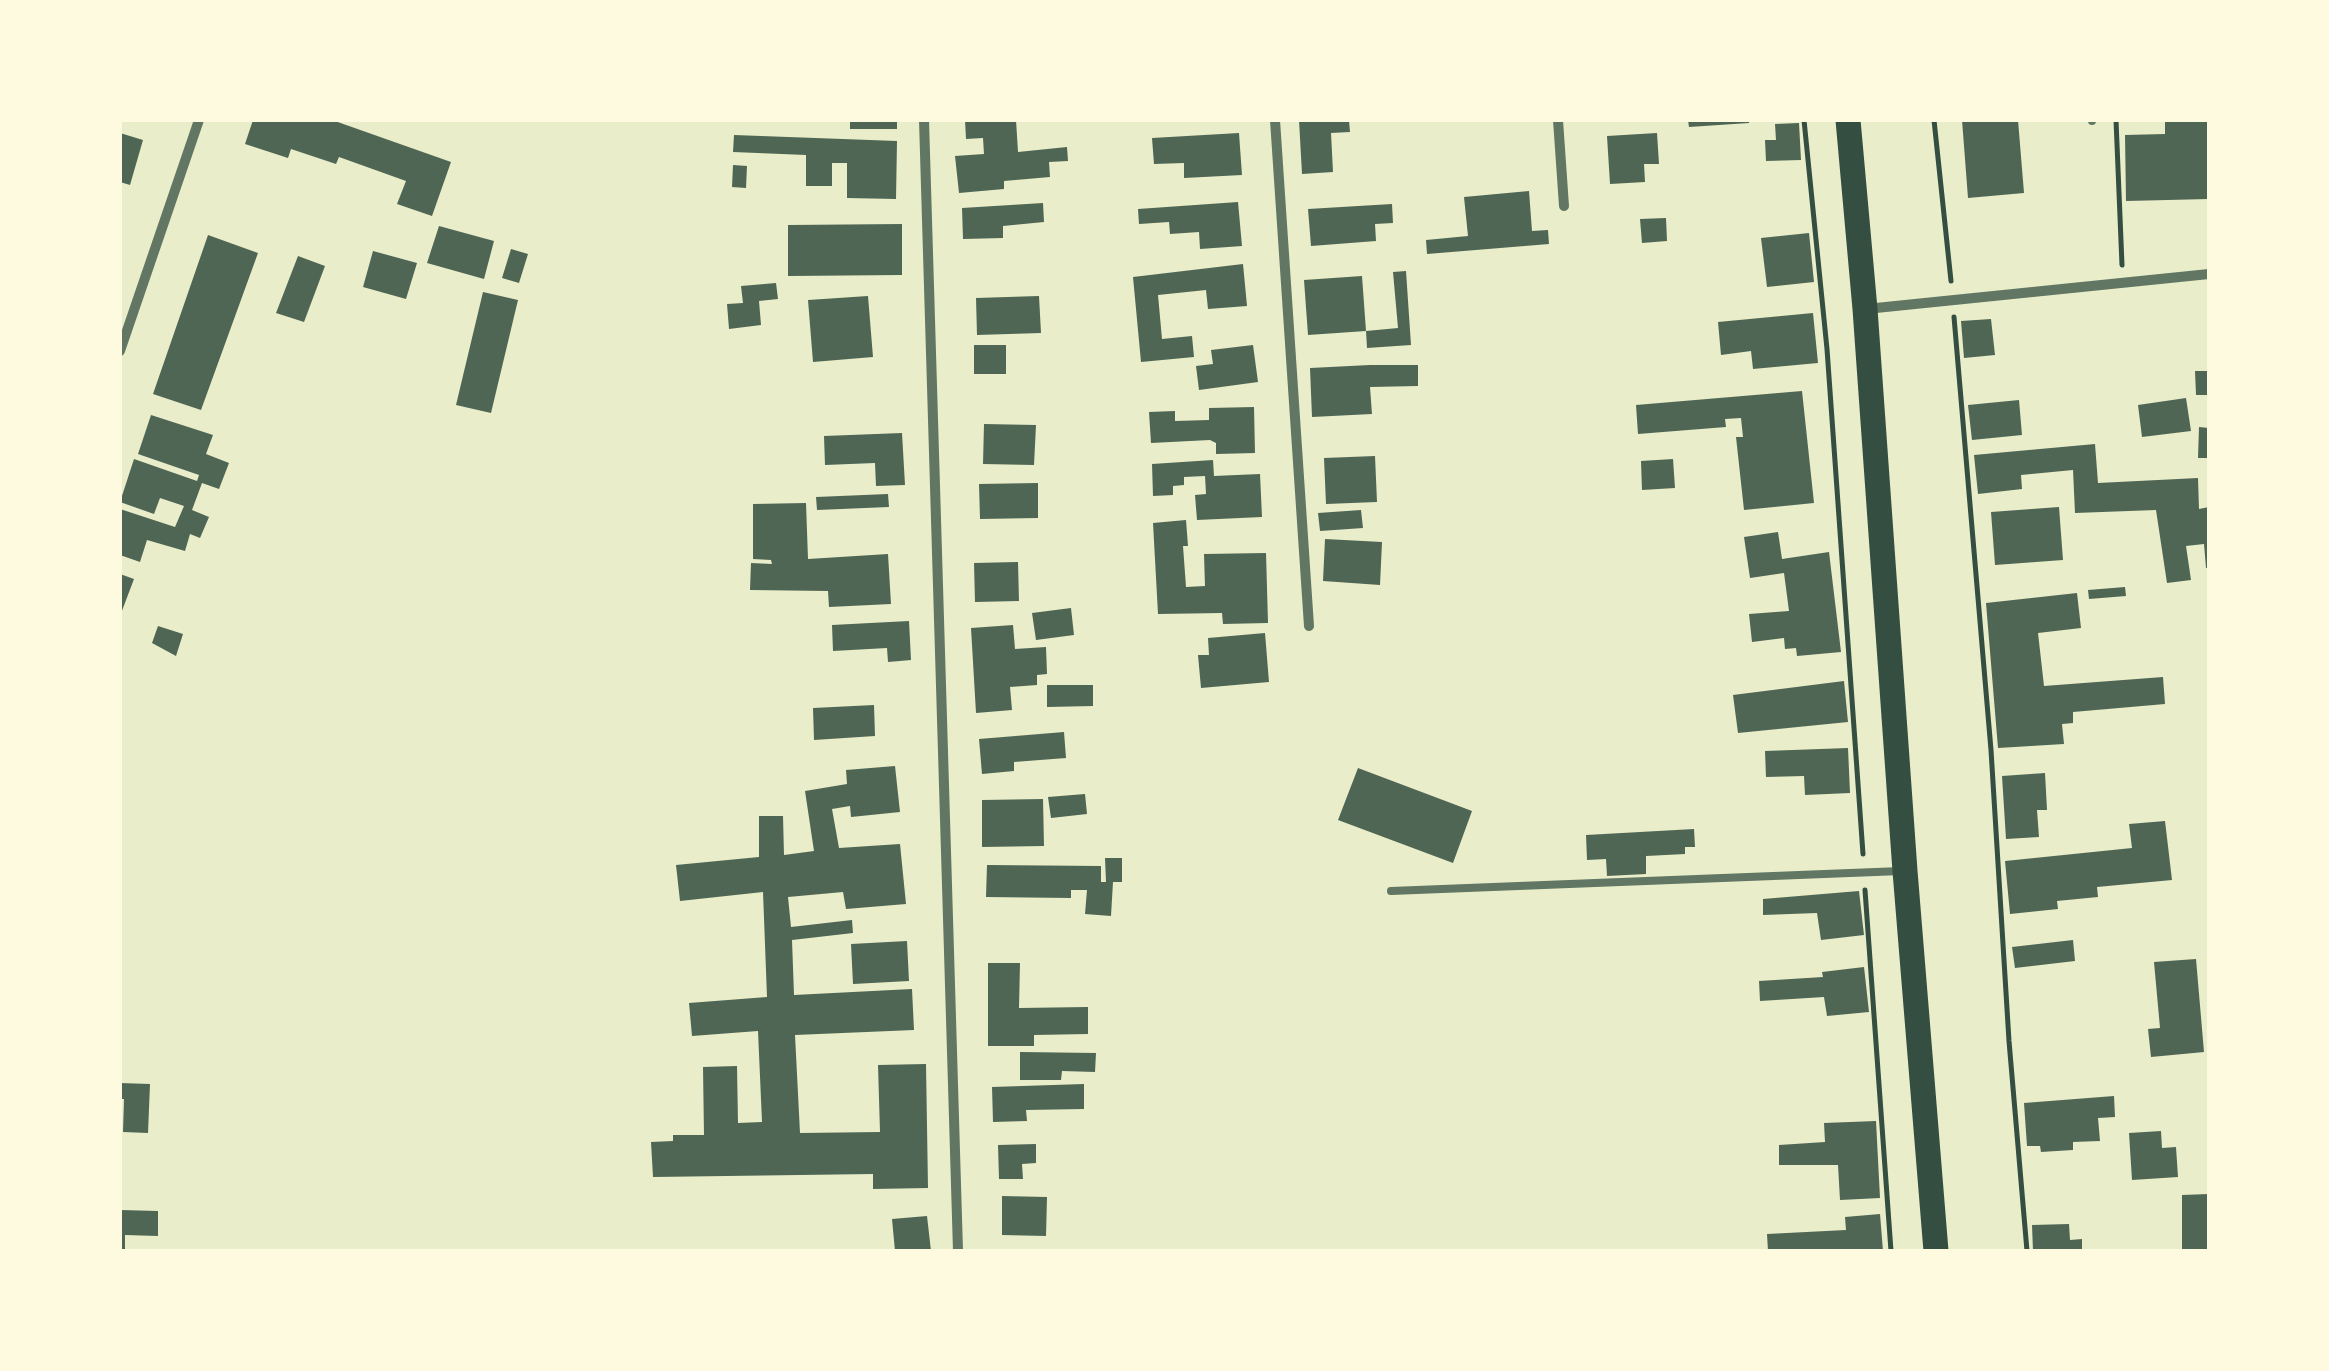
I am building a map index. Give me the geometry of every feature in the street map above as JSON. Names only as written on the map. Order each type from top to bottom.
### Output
[{"type":"main road","points":[[1848,120],[1866,309],[1936,1251]]},
{"type":"street","points":[[120,352],[199,120]]},
{"type":"street","points":[[924,120],[958,1251]]},
{"type":"street","points":[[1275,120],[1309,626]]},
{"type":"street","points":[[1558,120],[1564,206]]},
{"type":"street","points":[[1866,309],[2209,274]]},
{"type":"lane","points":[[1391,891],[1905,871]]},
{"type":"path","points":[[1804,120],[1827,349],[1891,1251]]},
{"type":"path","points":[[1934,120],[1953,300],[2027,1251]]},
{"type":"path","points":[[2116,120],[2123,283]]},
{"type":"building","points":[[253,120],[332,120],[451,162],[432,216],[397,204],[406,181],[339,157],[336,164],[291,149],[288,158],[245,144]]},
{"type":"building","points":[[850,120],[897,120],[897,129],[850,129]]},
{"type":"building","points":[[965,120],[1016,120],[1018,152],[1067,147],[1068,161],[1049,162],[1050,177],[1004,181],[1004,189],[959,193],[955,156],[984,154],[983,138],[966,139]]},
{"type":"building","points":[[1299,120],[1349,120],[1350,132],[1331,133],[1333,172],[1302,174]]},
{"type":"building","points":[[1688,120],[1749,120],[1749,123],[1689,127]]},
{"type":"building","points":[[1962,120],[2018,120],[2024,193],[1968,198]]},
{"type":"building","points":[[2165,120],[2209,120],[2209,199],[2126,201],[2125,135],[2165,134]]},
{"type":"building","points":[[1799,123],[1801,160],[1766,161],[1765,140],[1776,140],[1775,124]]},
{"type":"building","points":[[120,133],[143,140],[130,185],[120,182]]},
{"type":"building","points":[[1239,133],[1242,175],[1184,178],[1184,163],[1154,164],[1152,138]]},
{"type":"building","points":[[1657,133],[1659,164],[1644,164],[1645,182],[1610,184],[1607,136]]},
{"type":"building","points":[[734,135],[897,141],[896,199],[847,198],[847,163],[832,163],[832,186],[806,186],[806,155],[733,152]]},
{"type":"building","points":[[733,165],[747,166],[746,188],[732,187]]},
{"type":"building","points":[[1529,191],[1532,231],[1548,230],[1549,244],[1427,254],[1426,240],[1468,236],[1464,197]]},
{"type":"building","points":[[1238,202],[1242,246],[1200,249],[1199,232],[1170,234],[1169,222],[1139,224],[1138,209]]},
{"type":"building","points":[[1043,203],[1044,222],[1003,226],[1003,238],[963,239],[962,208]]},
{"type":"building","points":[[1392,204],[1393,223],[1375,224],[1376,241],[1311,246],[1308,209]]},
{"type":"building","points":[[1666,218],[1667,241],[1642,243],[1640,219]]},
{"type":"building","points":[[902,224],[902,275],[788,276],[788,225]]},
{"type":"building","points":[[439,226],[494,241],[484,279],[427,263]]},
{"type":"building","points":[[1809,233],[1814,282],[1767,287],[1761,238]]},
{"type":"building","points":[[208,235],[258,253],[201,410],[153,394]]},
{"type":"building","points":[[511,249],[528,254],[519,283],[502,278]]},
{"type":"building","points":[[373,251],[417,263],[406,299],[363,287]]},
{"type":"building","points":[[298,256],[325,266],[304,322],[276,313]]},
{"type":"building","points":[[1243,264],[1247,306],[1208,309],[1206,290],[1158,295],[1162,339],[1192,336],[1194,357],[1141,362],[1133,277]]},
{"type":"building","points":[[1406,271],[1411,345],[1367,348],[1366,331],[1398,328],[1393,272]]},
{"type":"building","points":[[1362,276],[1366,331],[1308,335],[1304,280]]},
{"type":"building","points":[[776,283],[778,299],[759,301],[761,325],[729,329],[727,304],[743,303],[741,286]]},
{"type":"building","points":[[483,292],[518,300],[491,413],[456,405]]},
{"type":"building","points":[[868,296],[873,357],[813,362],[808,300]]},
{"type":"building","points":[[1039,296],[1041,333],[977,335],[976,298]]},
{"type":"building","points":[[1813,313],[1818,363],[1753,369],[1751,351],[1721,355],[1718,322]]},
{"type":"building","points":[[1991,319],[1995,355],[1964,358],[1961,321]]},
{"type":"building","points":[[974,345],[1006,345],[1006,374],[974,374]]},
{"type":"building","points":[[1253,345],[1258,382],[1199,390],[1196,366],[1213,364],[1211,350]]},
{"type":"building","points":[[1418,365],[1418,386],[1370,387],[1372,414],[1312,417],[1310,368]]},
{"type":"building","points":[[2195,371],[2209,371],[2209,395],[2196,395]]},
{"type":"building","points":[[1802,391],[1814,503],[1744,510],[1736,437],[1743,437],[1741,418],[1725,419],[1726,427],[1638,434],[1636,405]]},
{"type":"building","points":[[2186,398],[2191,431],[2142,437],[2138,405]]},
{"type":"building","points":[[2019,400],[2022,435],[1972,440],[1968,405]]},
{"type":"building","points":[[1254,407],[1255,453],[1216,454],[1216,443],[1210,440],[1151,443],[1149,412],[1175,411],[1175,421],[1209,420],[1209,408]]},
{"type":"building","points":[[151,415],[213,435],[206,454],[229,463],[219,489],[202,483],[192,510],[209,517],[200,538],[190,534],[185,551],[147,540],[140,562],[120,555],[120,509],[175,527],[184,506],[160,498],[154,514],[120,502],[134,459],[197,481],[199,475],[138,454]]},
{"type":"building","points":[[984,424],[1036,425],[1034,465],[983,464]]},
{"type":"building","points":[[2199,427],[2209,428],[2209,458],[2198,458]]},
{"type":"building","points":[[902,433],[905,485],[876,486],[875,463],[825,465],[824,436]]},
{"type":"building","points":[[2095,444],[2098,483],[2198,478],[2199,509],[2209,507],[2209,568],[2204,544],[2186,546],[2191,580],[2167,583],[2156,510],[2075,513],[2073,470],[2021,475],[2022,489],[1978,494],[1974,455]]},
{"type":"building","points":[[1375,456],[1377,502],[1326,504],[1324,458]]},
{"type":"building","points":[[1673,459],[1675,488],[1642,490],[1641,461]]},
{"type":"building","points":[[1213,460],[1214,476],[1260,474],[1262,517],[1197,520],[1195,495],[1206,494],[1205,476],[1184,477],[1184,485],[1173,486],[1173,495],[1153,496],[1152,464]]},
{"type":"building","points":[[1038,483],[1038,518],[980,519],[979,484]]},
{"type":"building","points":[[888,494],[889,507],[817,510],[816,497]]},
{"type":"building","points":[[806,503],[808,559],[888,554],[891,604],[829,607],[828,591],[750,590],[751,563],[772,564],[771,560],[753,559],[753,504]]},
{"type":"building","points":[[2059,507],[2063,560],[1995,565],[1991,512]]},
{"type":"building","points":[[1361,510],[1363,528],[1320,531],[1318,513]]},
{"type":"building","points":[[1186,520],[1186,587],[1205,586],[1204,554],[1266,553],[1268,623],[1223,624],[1222,613],[1158,614],[1153,523]]},
{"type":"building","points":[[1778,532],[1782,559],[1829,552],[1841,652],[1797,656],[1796,648],[1785,649],[1784,638],[1752,642],[1749,614],[1789,611],[1784,573],[1750,578],[1744,537]]},
{"type":"building","points":[[1325,539],[1382,542],[1380,585],[1323,581]]},
{"type":"building","points":[[1018,562],[1019,601],[975,602],[974,563]]},
{"type":"building","points":[[120,574],[134,579],[120,616]]},
{"type":"building","points":[[2125,587],[2126,596],[2089,599],[2088,590]]},
{"type":"building","points":[[2077,593],[2081,628],[2038,633],[2044,686],[2163,677],[2165,704],[2073,712],[2073,723],[2062,724],[2064,744],[1998,748],[1986,603]]},
{"type":"building","points":[[1071,608],[1074,635],[1036,640],[1032,613]]},
{"type":"building","points":[[909,621],[911,660],[888,662],[887,648],[833,651],[832,625]]},
{"type":"building","points":[[1013,625],[1015,649],[1046,647],[1047,674],[1037,675],[1037,685],[1010,687],[1012,710],[976,713],[971,628]]},
{"type":"building","points":[[158,626],[183,634],[176,656],[152,643]]},
{"type":"building","points":[[1265,633],[1269,682],[1201,688],[1198,655],[1209,655],[1208,638]]},
{"type":"building","points":[[1844,681],[1848,722],[1738,733],[1733,695]]},
{"type":"building","points":[[1047,685],[1093,685],[1093,706],[1047,707]]},
{"type":"building","points":[[874,705],[875,736],[814,740],[813,708]]},
{"type":"building","points":[[1064,732],[1066,758],[1014,762],[1014,771],[982,774],[979,739]]},
{"type":"building","points":[[1848,748],[1850,793],[1805,795],[1804,776],[1766,777],[1765,751]]},
{"type":"building","points":[[895,766],[900,812],[851,817],[850,806],[832,809],[839,848],[900,844],[906,904],[846,909],[843,892],[788,897],[791,927],[852,920],[853,933],[792,940],[794,995],[912,989],[914,1030],[795,1035],[800,1133],[880,1132],[878,1065],[926,1064],[928,1188],[873,1189],[873,1174],[653,1177],[651,1142],[673,1141],[673,1135],[704,1135],[703,1067],[737,1066],[738,1123],[762,1122],[758,1031],[692,1036],[689,1003],[767,997],[763,892],[680,901],[676,865],[759,857],[759,816],[783,816],[784,855],[814,851],[805,791],[847,784],[846,770]]},
{"type":"building","points":[[1358,768],[1472,811],[1453,863],[1338,820]]},
{"type":"building","points":[[2045,773],[2047,810],[2037,810],[2039,837],[2006,839],[2002,776]]},
{"type":"building","points":[[1085,794],[1087,814],[1051,818],[1048,797]]},
{"type":"building","points":[[1043,799],[1044,846],[982,847],[982,800]]},
{"type":"building","points":[[2165,821],[2172,880],[2097,887],[2098,897],[2057,901],[2058,909],[2010,914],[2005,861],[2132,848],[2129,824]]},
{"type":"building","points":[[1694,829],[1695,847],[1685,847],[1685,854],[1646,856],[1646,874],[1607,876],[1606,859],[1587,860],[1586,835]]},
{"type":"building","points":[[1105,858],[1122,858],[1122,882],[1113,882],[1111,916],[1085,914],[1087,890],[1071,890],[1071,898],[986,897],[987,865],[1101,866],[1101,882],[1106,882]]},
{"type":"building","points":[[1859,891],[1864,935],[1821,940],[1817,913],[1763,915],[1763,899]]},
{"type":"building","points":[[2073,940],[2075,961],[2015,968],[2012,947]]},
{"type":"building","points":[[907,941],[909,981],[853,984],[851,944]]},
{"type":"building","points":[[2196,959],[2204,1052],[2151,1057],[2148,1029],[2160,1028],[2154,962]]},
{"type":"building","points":[[988,963],[1020,963],[1019,1008],[1088,1007],[1088,1034],[1034,1035],[1034,1046],[988,1046]]},
{"type":"building","points":[[1864,967],[1869,1012],[1827,1016],[1824,997],[1760,1001],[1759,981],[1823,977],[1822,972]]},
{"type":"building","points":[[1020,1052],[1096,1053],[1095,1072],[1062,1071],[1061,1080],[1020,1080]]},
{"type":"building","points":[[120,1083],[150,1084],[148,1133],[123,1132],[124,1099],[120,1099]]},
{"type":"building","points":[[1084,1084],[1084,1109],[1026,1110],[1027,1121],[993,1122],[992,1087]]},
{"type":"building","points":[[2114,1096],[2115,1117],[2098,1118],[2100,1141],[2073,1142],[2073,1150],[2041,1152],[2040,1146],[2027,1146],[2024,1103]]},
{"type":"building","points":[[1876,1121],[1880,1198],[1840,1200],[1838,1165],[1779,1165],[1779,1145],[1825,1142],[1824,1123]]},
{"type":"building","points":[[2161,1131],[2162,1148],[2176,1147],[2178,1177],[2132,1180],[2129,1133]]},
{"type":"building","points":[[1036,1144],[1036,1163],[1022,1164],[1023,1179],[999,1179],[998,1145]]},
{"type":"building","points":[[2209,1194],[2209,1251],[2182,1251],[2182,1195]]},
{"type":"building","points":[[1002,1196],[1047,1197],[1046,1236],[1002,1235]]},
{"type":"building","points":[[120,1210],[158,1211],[158,1236],[125,1235],[125,1251],[120,1251]]},
{"type":"building","points":[[1880,1214],[1883,1251],[1768,1251],[1767,1234],[1846,1230],[1845,1217]]},
{"type":"building","points":[[927,1216],[931,1251],[895,1251],[892,1219]]},
{"type":"building","points":[[2069,1224],[2070,1240],[2082,1239],[2082,1251],[2033,1251],[2032,1225]]}]
